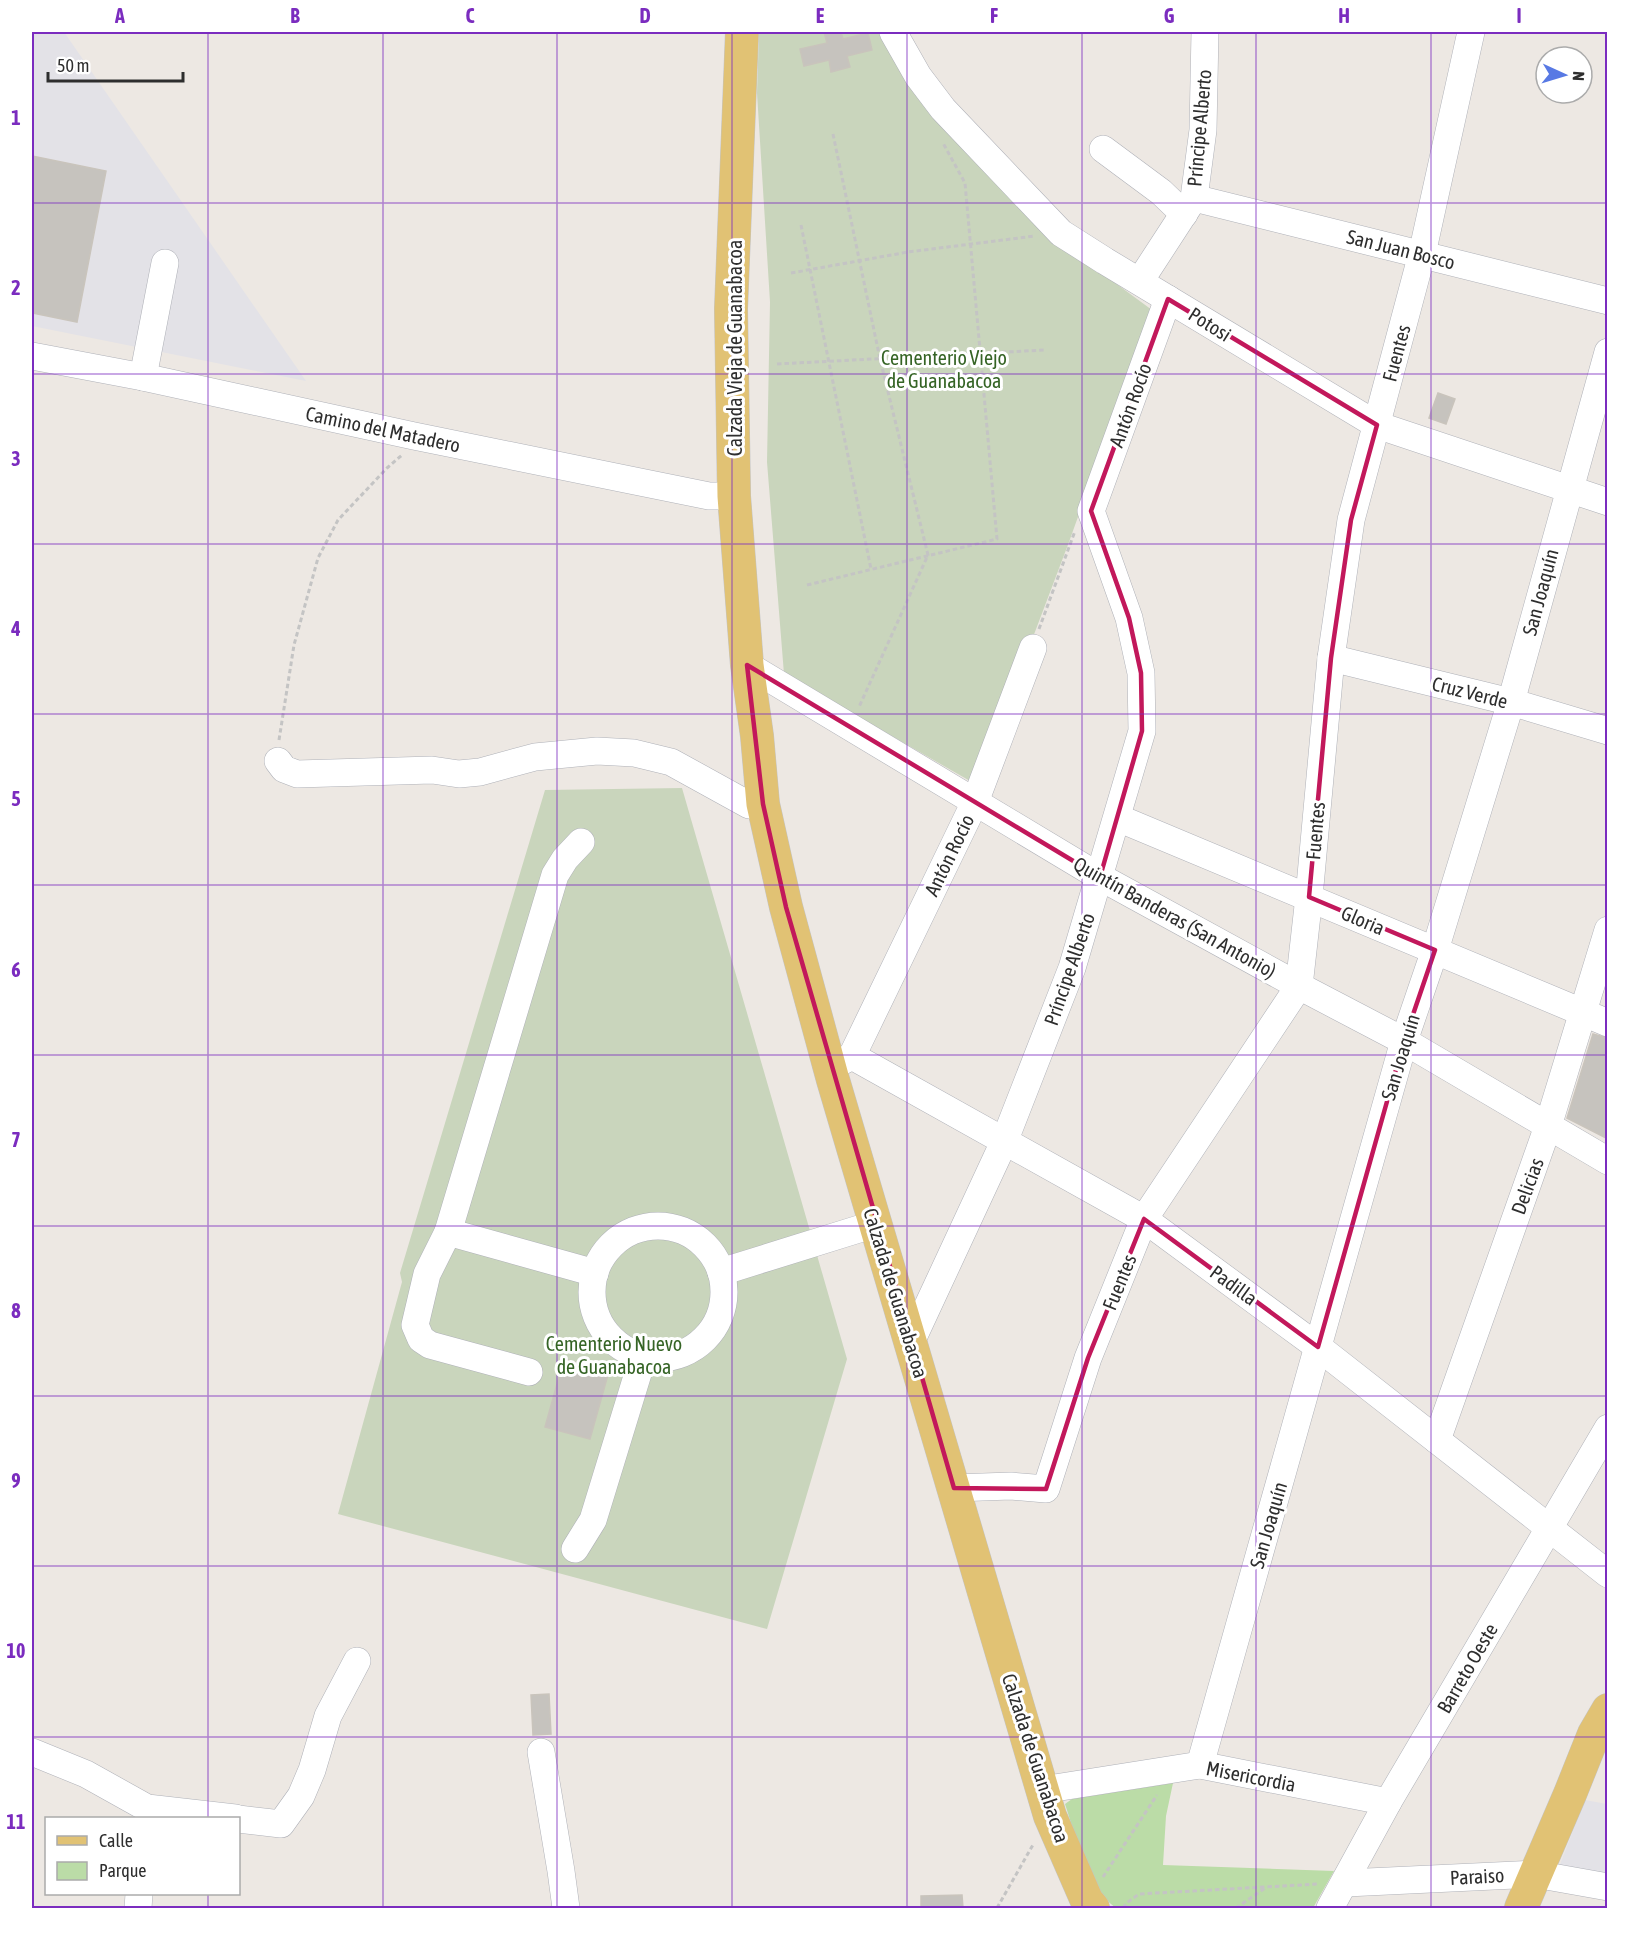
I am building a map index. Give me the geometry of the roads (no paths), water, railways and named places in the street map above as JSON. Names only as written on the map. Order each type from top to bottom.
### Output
[{"type":"main road","name":"Calzada Vieja de Guanabacoa","points":[[742,32],[731,309],[734,496],[747,665]]},
{"type":"main road","name":"Calzada de Guanabacoa","points":[[747,665],[757,736],[763,804],[786,907],[841,1062],[875,1224],[1046,1803],[1090,1905]]},
{"type":"main road","points":[[1521,1908],[1594,1734],[1608,1710]]},
{"type":"street","name":"Potosi","points":[[893,32],[918,76],[943,109],[1061,233],[1377,425],[1608,502]]},
{"type":"street","name":"Príncipe Alberto","points":[[1140,281],[1189,206],[1203,129],[1205,32]]},
{"type":"street","name":"Fuentes","points":[[954,1488],[1011,1486],[1046,1489],[1088,1358],[1144,1219],[1299,986],[1331,658],[1351,520],[1422,254],[1471,32]]},
{"type":"street","points":[[1103,149],[1161,192],[1189,206]]},
{"type":"street","name":"San Juan Bosco","points":[[1189,206],[1422,254],[1608,301]]},
{"type":"street","points":[[143,377],[165,263]]},
{"type":"street","name":"Antón Rocío","points":[[1091,511],[1168,299]]},
{"type":"street","name":"San Joaquín","points":[[1200,1765],[1404,1041],[1435,950],[1511,702],[1568,489],[1608,352]]},
{"type":"street","name":"Camino del Matadero","points":[[32,356],[143,377],[414,436],[709,496],[734,496]]},
{"type":"street","name":"Príncipe Alberto","points":[[911,1342],[1004,1142],[1071,968],[1118,818],[1142,731],[1141,673],[1128,618],[1091,511]]},
{"type":"street","name":"Antón Rocío","points":[[841,1062],[975,802],[1033,648]]},
{"type":"street","name":"Cruz Verde","points":[[1331,658],[1511,702],[1608,731]]},
{"type":"street","name":"Quintín Banderas (San Antonio)","points":[[747,665],[1100,877],[1404,1041],[1608,1161]]},
{"type":"street","points":[[278,761],[284,769],[297,774],[432,770],[459,774],[480,772],[535,757],[597,750],[634,753],[671,762],[749,806],[763,804]]},
{"type":"street","name":"Gloria","points":[[1118,818],[1608,1023]]},
{"type":"street","points":[[529,1372],[430,1345],[421,1340],[415,1325],[428,1274],[448,1232],[555,875],[565,859],[581,842]]},
{"type":"street","name":"Delicias","points":[[1437,1440],[1548,1126],[1608,930]]},
{"type":"street","name":"Padilla","points":[[841,1062],[1004,1142],[1144,1219],[1318,1347],[1608,1574]]},
{"type":"street","points":[[721,1272],[875,1224]]},
{"type":"street","points":[[657,1226],[681,1230],[691,1235],[709,1251],[721,1272],[724,1295],[719,1317],[706,1337],[688,1351],[677,1356],[643,1357],[621,1347],[604,1330],[596,1314],[592,1297],[595,1273],[606,1252],[623,1236],[634,1231],[657,1226]]},
{"type":"street","points":[[448,1232],[595,1273]]},
{"type":"street","points":[[575,1549],[593,1520],[643,1357]]},
{"type":"street","name":"Barreto Oeste","points":[[1330,1908],[1388,1802],[1608,1428]]},
{"type":"street","points":[[240,1819],[281,1824],[302,1796],[328,1716],[357,1661]]},
{"type":"street","points":[[32,1752],[86,1774],[146,1813],[207,1817]]},
{"type":"street","points":[[541,1752],[566,1908]]},
{"type":"street","name":"Misericordia","points":[[1046,1803],[1174,1769],[1200,1765],[1388,1802]]},
{"type":"street","name":"Paraiso","points":[[1346,1882],[1535,1874],[1608,1887]]},
{"type":"park label","name":"Cementerio Viejo de Guanabacoa","points":[[944,368]]},
{"type":"park label","name":"Cementerio Nuevo de Guanabacoa","points":[[614,1354]]}]
